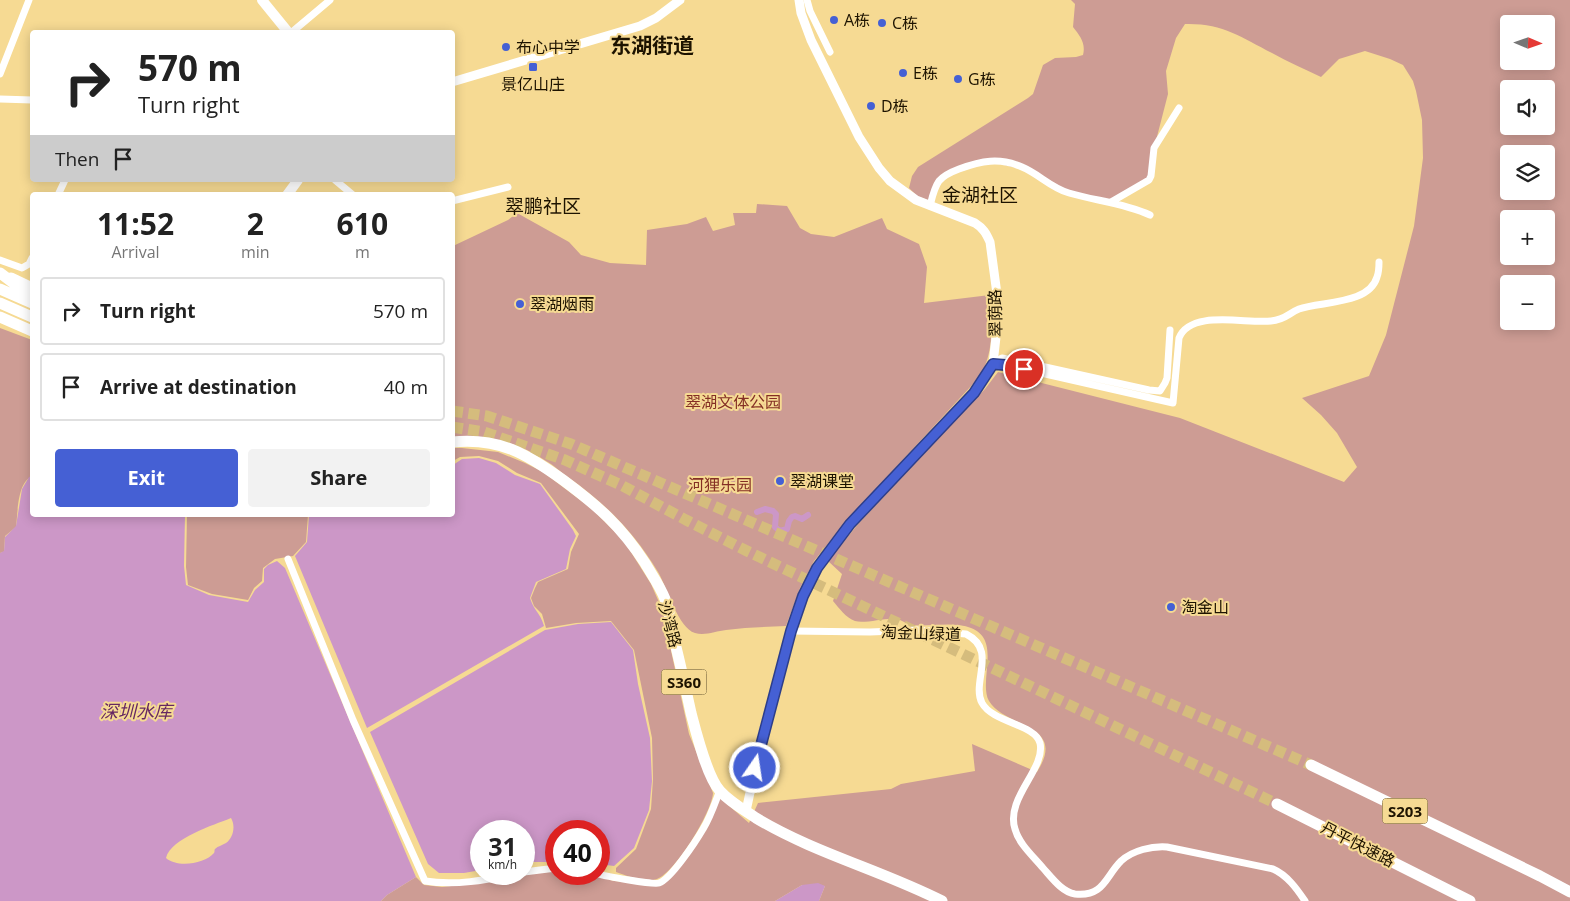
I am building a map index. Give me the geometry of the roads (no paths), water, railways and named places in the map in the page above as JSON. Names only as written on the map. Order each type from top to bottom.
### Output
[{"type":"main road","points":[[255,0],[278,30]]},
{"type":"main road","points":[[262,0],[288,30]]},
{"type":"main road","points":[[0,273],[30,287]]},
{"type":"main road","points":[[0,273],[30,296]]},
{"type":"main road","points":[[0,289],[30,302]]},
{"type":"main road","points":[[0,303],[30,318]]},
{"type":"main road","points":[[0,310],[30,318]]},
{"type":"main road","points":[[0,317],[30,330]]},
{"type":"main road","name":"沙湾路","points":[[455,442],[468,440],[484,442],[526,455],[593,503],[630,540],[657,582],[664,599],[696,734],[706,762],[720,790],[746,811],[784,834],[899,881],[942,901]]},
{"type":"main road","name":"S203","points":[[1311,765],[1500,856],[1570,892]]},
{"type":"main road","name":"丹平快速路","points":[[1277,804],[1470,901]]},
{"type":"street","points":[[0,74],[29,0]]},
{"type":"street","points":[[292,30],[330,0]]},
{"type":"street","points":[[455,81],[640,26],[656,18],[680,0]]},
{"type":"street","name":"翠荫路","points":[[746,811],[763,734],[791,631],[808,584],[840,536],[974,393],[993,364],[997,328],[997,294],[990,242],[987,234],[975,224],[916,200],[890,181],[879,168],[867,151],[811,40],[800,13],[799,0]]},
{"type":"street","points":[[807,0],[810,11],[830,52]]},
{"type":"street","points":[[0,99],[30,100]]},
{"type":"street","points":[[1111,202],[1149,180],[1154,148],[1179,108]]},
{"type":"street","points":[[930,206],[936,186],[944,176],[977,163],[1001,161],[1023,167],[1068,193],[1111,202],[1137,209],[1150,215]]},
{"type":"street","points":[[337,182],[349,192]]},
{"type":"street","points":[[455,200],[508,187]]},
{"type":"street","points":[[0,260],[22,268],[30,262]]},
{"type":"street","points":[[993,364],[1024,369],[1173,403],[1179,338],[1182,331],[1189,325],[1201,322],[1232,320],[1273,321],[1286,318],[1298,309],[1350,299],[1365,293],[1371,288],[1377,278],[1379,262]]},
{"type":"street","points":[[993,364],[1002,358],[1160,391],[1167,378],[1170,330]]},
{"type":"street","points":[[288,559],[353,720],[425,881],[442,884],[470,881]]},
{"type":"street","name":"淘金山绿道","points":[[791,631],[870,632],[919,630],[966,634],[974,638],[979,645],[982,659],[980,700],[996,716],[1035,735],[1039,742],[1039,758],[1019,798],[1013,821],[1014,828],[1024,845],[1067,893],[1093,892],[1105,883],[1121,862],[1129,855],[1150,848],[1167,847],[1274,869],[1287,878],[1306,901]]},
{"type":"street","points":[[610,877],[659,883],[673,872],[703,829],[720,790]]},
{"type":"water","points":[[479,458],[496,463],[515,475],[540,484],[576,536],[570,549],[566,569],[536,582],[530,598],[544,626],[367,728],[295,556],[307,542],[309,517],[455,517],[455,464],[462,459]]},
{"type":"water","name":"深圳水库","points":[[30,477],[30,517],[185,517],[184,566],[186,585],[209,595],[248,602],[255,590],[264,582],[264,569],[268,565],[277,561],[285,568],[416,877],[387,895],[381,901],[0,901],[0,553],[4,551],[5,537],[16,526],[22,489]],"holes":[[[231,818],[233,832],[226,843],[215,849],[214,853],[204,860],[184,864],[166,858],[176,844],[204,828]]]},
{"type":"water","points":[[611,622],[633,650],[638,684],[650,738],[652,781],[649,810],[634,848],[614,866],[610,865],[610,820],[545,820],[545,862],[535,862],[535,820],[470,820],[470,872],[439,873],[428,864],[370,732],[545,630],[578,624]]},
{"type":"water","points":[[818,883],[825,886],[819,901],[775,901],[802,885]]},
{"type":"waterway","points":[[757,512],[765,509],[773,511],[776,514],[775,527],[780,531],[787,529],[792,517],[795,516],[802,519],[808,515]]},
{"type":"tunnel","points":[[455,411],[487,416],[571,444],[1311,765]]},
{"type":"tunnel","points":[[455,427],[484,432],[565,460],[621,485],[749,552],[1277,804]]},
{"type":"place","name":"A栋","points":[[834,20]]},
{"type":"place","name":"C栋","points":[[882,23]]},
{"type":"place","name":"布心中学","points":[[506,47]]},
{"type":"place","name":"景亿山庄","points":[[533,67]]},
{"type":"place","name":"E栋","points":[[903,73]]},
{"type":"place","name":"G栋","points":[[958,79]]},
{"type":"place","name":"D栋","points":[[871,106]]},
{"type":"place","name":"翠湖烟雨","points":[[520,304]]},
{"type":"place","name":"翠湖课堂","points":[[780,481]]},
{"type":"place","name":"淘金山","points":[[1171,607]]},
{"type":"district","name":"东湖街道","points":[[652,45]]},
{"type":"district","name":"金湖社区","points":[[980,195]]},
{"type":"district","name":"翠鹏社区","points":[[543,206]]},
{"type":"park label","name":"翠湖文体公园","points":[[733,402]]},
{"type":"park label","name":"河狸乐园","points":[[720,485]]}]
